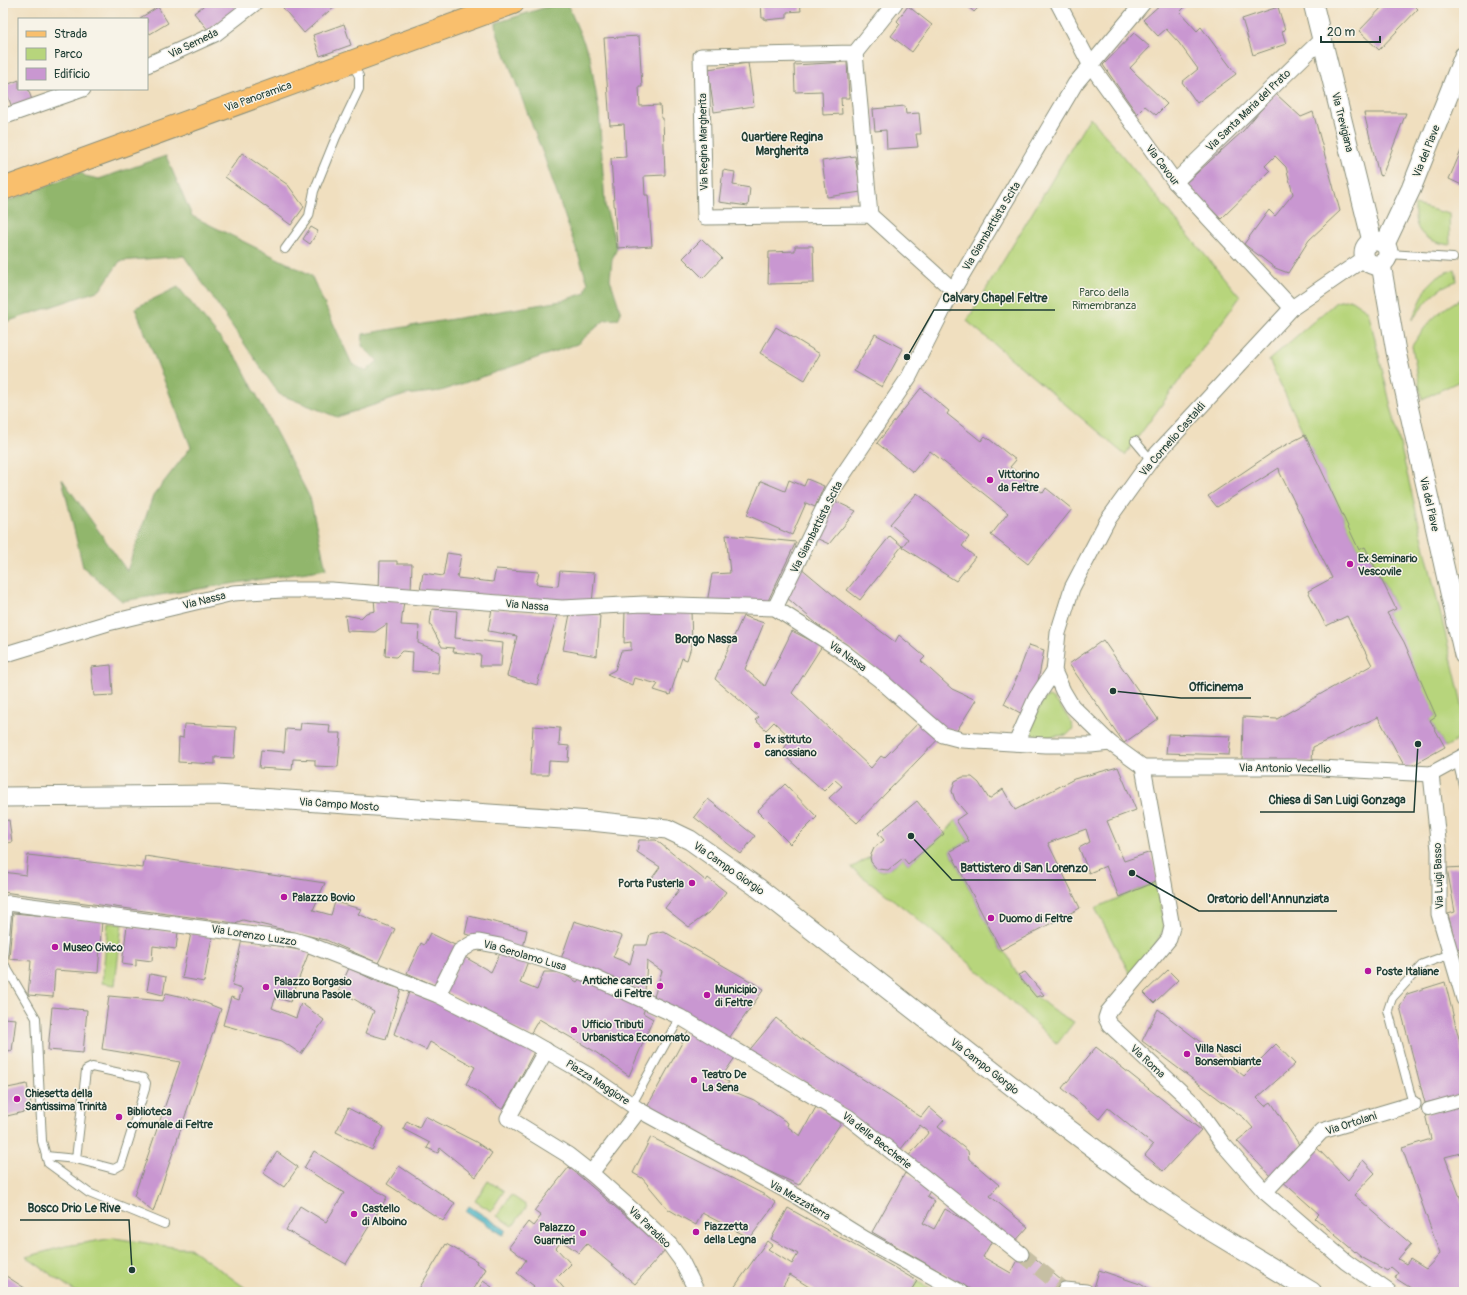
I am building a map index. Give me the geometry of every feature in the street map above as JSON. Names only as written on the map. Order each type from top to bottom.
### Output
[{"type":"main road","name":"Via Panoramica","points":[[3,189],[352,63],[513,3]]},
{"type":"street","name":"Via Semeda","points":[[148,65],[215,34],[255,3]]},
{"type":"street","points":[[895,3],[855,53],[870,215],[953,290]]},
{"type":"street","name":"Via Cavour","points":[[1058,3],[1090,64],[1175,182],[1292,308]]},
{"type":"street","name":"Via Giambattista Scita","points":[[775,608],[832,491],[909,377],[953,290],[1075,84],[1090,64],[1143,3]]},
{"type":"street","name":"Via Trevigiana","points":[[1313,3],[1378,252],[1396,352]]},
{"type":"street","name":"Via Santa Maria del Prato","points":[[1175,182],[1322,39]]},
{"type":"street","name":"Via Regina Margherita","points":[[855,53],[701,56],[705,216],[870,215]]},
{"type":"street","name":"Via del Piave","points":[[1378,252],[1411,190],[1464,56]]},
{"type":"street","points":[[3,117],[80,90]]},
{"type":"street","name":"Via Cornelio Castaldi","points":[[1054,671],[1058,633],[1072,588],[1107,521],[1151,460],[1292,308],[1378,252]]},
{"type":"street","name":"Via del Piave","points":[[1396,352],[1464,655]]},
{"type":"street","name":"Via Nassa","points":[[3,655],[108,623],[233,593],[247,592],[331,590],[562,608],[644,604],[775,608],[842,651],[880,680],[943,735],[962,740],[1016,743],[1068,745],[1110,743]]},
{"type":"street","points":[[1016,743],[1036,698],[1054,671]]},
{"type":"street","points":[[1054,671],[1072,706],[1110,743],[1143,767]]},
{"type":"street","points":[[1431,774],[1460,758]]},
{"type":"street","name":"Via Antonio Vecellio","points":[[1143,767],[1302,767],[1431,774]]},
{"type":"street","name":"Via Roma","points":[[1143,767],[1172,927],[1169,939],[1108,1012],[1106,1018],[1108,1024],[1195,1105],[1222,1143],[1265,1192],[1346,1262],[1389,1292]]},
{"type":"street","name":"Via Luigi Basso","points":[[1431,774],[1439,850],[1439,914],[1464,998]]},
{"type":"street","name":"Via Campo Mosto","points":[[7,797],[216,795],[590,821],[666,829]]},
{"type":"street","name":"Via Campo Giorgio","points":[[666,829],[690,840],[757,887],[1028,1098],[1152,1192],[1206,1228],[1312,1292]]},
{"type":"street","name":"Via Lorenzo Luzzo","points":[[8,903],[294,940],[438,995],[529,1041]]},
{"type":"street","name":"Via Gerolamo Lusa","points":[[438,995],[460,951],[466,946],[479,942],[500,946],[582,972],[680,1017]]},
{"type":"street","name":"Via delle Beccherie","points":[[680,1017],[848,1116],[1021,1254]]},
{"type":"street","name":"Piazza Maggiore","points":[[529,1041],[546,1050],[635,1107],[591,1173]]},
{"type":"street","name":"Via Paradiso","points":[[546,1050],[508,1118],[568,1155],[591,1173],[670,1245],[681,1260],[697,1292]]},
{"type":"street","points":[[1428,1109],[1464,1099]]},
{"type":"street","name":"Via Ortolani","points":[[1265,1192],[1322,1131],[1413,1104]]},
{"type":"street","name":"Via Mezzaterra","points":[[635,1107],[796,1196],[865,1239],[960,1292]]},
{"type":"street","points":[[1064,1292],[1065,1290],[1086,1292]]},
{"type":"lane","points":[[285,249],[309,216],[314,191],[336,137],[359,88],[359,76],[352,63]]},
{"type":"lane","points":[[1378,252],[1453,258]]},
{"type":"lane","points":[[1135,441],[1151,460]]},
{"type":"lane","points":[[1460,758],[1464,788]]},
{"type":"lane","points":[[3,958],[8,903]]},
{"type":"lane","points":[[1413,1104],[1388,1010],[1392,998],[1423,964],[1451,954]]},
{"type":"lane","points":[[3,962],[36,1018],[42,1141],[48,1163],[89,1193],[164,1224]]},
{"type":"lane","points":[[635,1107],[680,1017]]},
{"type":"lane","points":[[46,1156],[76,1159],[114,1170],[121,1165],[145,1089],[146,1083],[143,1078],[92,1068],[86,1070],[76,1159]]},
{"type":"green space","points":[[559,3],[567,3],[590,57],[599,111],[605,205],[617,248],[612,260],[610,279],[621,313],[618,319],[605,320],[577,344],[441,391],[405,395],[337,417],[279,394],[184,256],[120,261],[100,290],[3,323],[3,203],[81,172],[85,176],[99,179],[166,156],[192,216],[311,275],[352,364],[366,371],[378,361],[362,346],[363,334],[561,301],[585,293],[588,283],[545,159],[497,33],[496,23]]},
{"type":"green space","name":"Parco della Rimembranza","points":[[1090,117],[1240,297],[1125,455],[967,321]]},
{"type":"green space","points":[[1415,205],[1449,214],[1450,245],[1433,241],[1422,234],[1416,222]]},
{"type":"green space","points":[[1455,269],[1457,281],[1437,291],[1412,320],[1427,287],[1438,276]]},
{"type":"green space","points":[[178,287],[239,361],[310,498],[326,569],[122,601],[83,567],[62,479],[127,571],[153,496],[191,447],[135,308]]},
{"type":"green space","points":[[1464,297],[1464,379],[1422,399],[1412,346],[1434,317]]},
{"type":"green space","points":[[1350,299],[1368,311],[1464,712],[1462,734],[1445,747],[1430,720],[1436,716],[1387,613],[1396,608],[1365,547],[1359,550],[1269,360],[1336,302]]},
{"type":"green space","points":[[1048,697],[1055,701],[1063,710],[1073,729],[1067,735],[1034,738],[1031,736],[1029,730],[1043,700]]},
{"type":"green space","points":[[956,820],[969,841],[950,851],[1001,950],[1009,957],[1016,972],[1022,980],[1042,1001],[1074,1022],[1057,1044],[1008,998],[932,931],[851,868],[870,857],[873,866],[882,871],[891,868],[903,858],[908,864],[944,834]]},
{"type":"green space","points":[[1158,881],[1164,929],[1152,951],[1131,976],[1095,908]]},
{"type":"green space","points":[[108,923],[122,924],[115,985],[102,983]]},
{"type":"green space","points":[[488,1181],[504,1191],[491,1211],[475,1201]]},
{"type":"green space","points":[[511,1195],[527,1206],[513,1226],[497,1216]]},
{"type":"green space","points":[[114,1238],[179,1248],[190,1248],[251,1292],[76,1292],[26,1257],[66,1246]]},
{"type":"green space","points":[[917,1281],[936,1292],[910,1292]]},
{"type":"water","points":[[469,1206],[506,1230],[503,1235],[466,1211]]},
{"type":"building","points":[[207,3],[243,3],[209,31],[194,13]]},
{"type":"building","points":[[289,3],[337,4],[304,33],[283,8]]},
{"type":"building","points":[[761,3],[800,3],[801,11],[787,12],[787,18],[765,20],[765,18],[762,18]]},
{"type":"building","points":[[964,3],[983,3],[974,12]]},
{"type":"building","points":[[1162,3],[1181,3],[1185,7],[1180,12],[1197,31],[1201,27],[1236,74],[1197,103],[1182,82],[1198,69],[1179,43],[1166,29],[1158,36],[1143,20]]},
{"type":"building","points":[[1386,3],[1412,3],[1418,9],[1379,50],[1359,31]]},
{"type":"building","points":[[908,6],[932,25],[912,52],[891,36],[900,24],[897,21]]},
{"type":"building","points":[[158,7],[168,23],[150,34],[148,31],[148,18],[140,18]]},
{"type":"building","points":[[1278,7],[1285,30],[1282,31],[1286,44],[1253,55],[1242,19]]},
{"type":"building","points":[[344,24],[351,45],[320,56],[313,35]]},
{"type":"building","points":[[1134,33],[1150,47],[1130,68],[1167,104],[1156,115],[1145,106],[1137,114],[1103,65]]},
{"type":"building","points":[[639,36],[642,87],[639,87],[640,106],[660,105],[661,118],[663,118],[665,175],[644,176],[645,195],[648,195],[652,246],[617,248],[611,158],[626,157],[624,124],[610,125],[604,38]]},
{"type":"building","points":[[847,62],[849,98],[841,98],[842,114],[823,115],[822,91],[795,92],[794,65]]},
{"type":"building","points":[[748,63],[754,106],[714,112],[708,69]]},
{"type":"building","points":[[18,80],[18,90],[28,90],[33,103],[13,110],[4,86]]},
{"type":"building","points":[[1275,93],[1301,117],[1313,112],[1340,211],[1309,240],[1288,273],[1275,268],[1244,244],[1269,210],[1275,216],[1293,194],[1286,167],[1275,156],[1265,166],[1270,171],[1221,219],[1186,183],[1243,131]]},
{"type":"building","points":[[905,106],[906,114],[919,113],[921,134],[916,134],[918,147],[887,149],[886,130],[875,131],[873,109]]},
{"type":"building","points":[[1364,113],[1406,113],[1382,176],[1379,175]]},
{"type":"building","points":[[1464,144],[1464,186],[1449,179]]},
{"type":"building","points":[[242,153],[288,185],[304,207],[291,225],[225,177]]},
{"type":"building","points":[[855,156],[861,192],[827,197],[822,161]]},
{"type":"building","points":[[723,170],[735,172],[733,185],[750,188],[748,206],[719,202]]},
{"type":"building","points":[[311,227],[318,231],[310,244],[303,239]]},
{"type":"building","points":[[702,239],[722,258],[703,278],[683,258]]},
{"type":"building","points":[[795,246],[813,246],[814,283],[768,284],[769,252],[795,251]]},
{"type":"building","points":[[776,327],[820,354],[805,380],[760,353]]},
{"type":"building","points":[[875,334],[903,349],[882,387],[854,371]]},
{"type":"building","points":[[921,388],[949,411],[947,414],[981,441],[985,436],[1016,460],[1010,467],[1043,493],[1046,488],[1072,509],[1028,564],[991,535],[1008,513],[930,451],[913,472],[877,443]]},
{"type":"building","points":[[1305,435],[1359,550],[1365,547],[1396,609],[1387,613],[1404,642],[1436,716],[1430,720],[1445,747],[1406,769],[1378,717],[1313,747],[1312,762],[1242,760],[1243,717],[1277,719],[1372,665],[1347,616],[1326,626],[1308,591],[1332,578],[1280,473],[1279,468],[1217,507],[1208,496],[1276,450]]},
{"type":"building","points":[[807,479],[824,486],[815,507],[806,503],[792,535],[747,515],[761,481],[785,491],[789,480],[804,486]]},
{"type":"building","points":[[917,493],[969,537],[962,546],[975,557],[956,581],[902,547],[908,539],[890,524]]},
{"type":"building","points":[[835,501],[856,511],[829,544],[816,538]]},
{"type":"building","points":[[726,535],[796,542],[766,605],[707,603],[712,574],[730,573]]},
{"type":"building","points":[[890,536],[902,546],[860,600],[847,590]]},
{"type":"building","points":[[447,553],[461,555],[457,578],[493,582],[496,569],[539,572],[536,584],[558,586],[560,571],[595,573],[592,603],[420,591],[423,573],[443,576]]},
{"type":"building","points":[[380,561],[397,561],[397,564],[412,564],[411,591],[379,590]]},
{"type":"building","points":[[800,567],[837,598],[895,642],[899,635],[925,657],[921,661],[952,689],[976,700],[956,732],[949,728],[857,823],[829,798],[842,786],[835,780],[824,791],[787,758],[791,755],[784,748],[792,739],[774,722],[766,730],[755,720],[759,717],[715,679],[743,616],[764,623],[745,669],[765,686],[792,631],[822,646],[792,693],[871,768],[881,756],[884,758],[927,714],[876,669],[817,624],[786,597]]},
{"type":"building","points":[[374,598],[404,601],[401,625],[419,626],[418,643],[440,652],[438,673],[412,671],[413,652],[402,651],[396,657],[385,656],[387,624],[375,632],[347,631],[345,615],[361,618],[366,613],[375,611]]},
{"type":"building","points":[[432,609],[457,611],[455,638],[503,643],[501,666],[480,666],[481,655],[453,652],[454,648],[442,647],[430,624]]},
{"type":"building","points":[[492,609],[557,615],[537,685],[507,676],[517,636],[488,631]]},
{"type":"building","points":[[625,611],[691,611],[692,644],[687,660],[682,658],[670,695],[654,690],[658,684],[634,678],[632,685],[607,674],[615,670],[621,651],[631,650],[631,642],[624,643]]},
{"type":"building","points":[[586,612],[600,616],[597,656],[563,650],[570,614]]},
{"type":"building","points":[[1103,640],[1158,719],[1124,743],[1069,664]]},
{"type":"building","points":[[1029,645],[1044,650],[1038,681],[1024,715],[1004,704],[1017,677]]},
{"type":"building","points":[[111,665],[113,695],[94,696],[91,667]]},
{"type":"building","points":[[301,723],[330,725],[329,733],[341,733],[338,767],[315,766],[315,760],[293,759],[292,770],[259,768],[261,750],[284,752],[286,729],[300,730]]},
{"type":"building","points":[[184,724],[236,727],[234,758],[215,757],[215,764],[178,762],[179,737],[183,738]]},
{"type":"building","points":[[533,726],[560,728],[559,745],[569,746],[568,762],[549,761],[548,775],[530,775]]},
{"type":"building","points":[[1168,734],[1231,736],[1229,755],[1166,753]]},
{"type":"building","points":[[1118,767],[1136,810],[1107,821],[1124,861],[1151,852],[1158,881],[1119,897],[1106,866],[1089,873],[1079,848],[1090,842],[1086,829],[1048,843],[1080,908],[1001,950],[950,851],[969,841],[956,820],[966,813],[955,800],[952,791],[955,781],[963,777],[972,777],[979,783],[989,799],[1003,789],[1015,810],[1074,779]]},
{"type":"building","points":[[785,784],[817,817],[790,844],[757,811]]},
{"type":"building","points":[[708,799],[755,836],[741,854],[694,817]]},
{"type":"building","points":[[917,801],[944,834],[908,864],[903,858],[888,870],[877,869],[871,862],[870,857],[874,848],[884,840],[878,833]]},
{"type":"building","points":[[9,820],[12,842],[3,844],[3,821]]},
{"type":"building","name":"Porta Pusterla","points":[[639,840],[656,840],[706,881],[708,878],[726,892],[712,910],[689,927],[665,908],[679,890],[665,878],[660,885],[652,878],[660,867],[637,852]]},
{"type":"building","points":[[28,855],[143,868],[145,856],[325,883],[313,910],[331,915],[335,902],[361,909],[358,914],[395,929],[378,963],[326,940],[243,920],[235,923],[3,892],[3,872],[26,875]]},
{"type":"building","points":[[1464,867],[1464,947],[1457,949],[1448,914],[1455,912],[1447,868]]},
{"type":"building","name":"Museo Civico","points":[[13,913],[102,921],[98,973],[55,970],[53,997],[28,995],[31,961],[9,959]]},
{"type":"building","points":[[469,916],[527,930],[523,948],[465,934]]},
{"type":"building","points":[[574,921],[622,936],[613,957],[630,964],[635,945],[647,945],[650,934],[663,931],[764,989],[727,1041],[736,1056],[721,1078],[729,1082],[725,1088],[754,1100],[788,1123],[787,1126],[800,1136],[816,1107],[841,1123],[799,1185],[715,1147],[646,1109],[690,1028],[653,1000],[662,971],[647,961],[645,992],[561,959]]},
{"type":"building","points":[[127,926],[178,932],[176,949],[153,946],[152,961],[136,959],[136,966],[122,964]]},
{"type":"building","points":[[191,933],[212,937],[204,982],[182,978]]},
{"type":"building","points":[[430,933],[457,946],[438,987],[407,973],[421,943],[424,945]]},
{"type":"building","name":"Palazzo Borgasio Villabruna Pasole","points":[[242,939],[309,952],[290,1002],[276,997],[272,1008],[296,1018],[301,1003],[324,1020],[301,1054],[282,1041],[223,1025],[231,997],[239,1000],[242,989],[232,986]]},
{"type":"building","points":[[502,949],[528,961],[520,983],[537,990],[544,972],[560,972],[577,982],[581,977],[646,1006],[643,1013],[653,1019],[629,1076],[594,1051],[539,1019],[529,1036],[445,990],[463,956],[491,972]]},
{"type":"building","points":[[349,968],[378,982],[401,989],[386,1039],[365,1033],[374,1011],[339,990]]},
{"type":"building","points":[[1168,970],[1178,980],[1154,1003],[1144,993]]},
{"type":"building","points":[[1025,972],[1044,995],[1036,997],[1018,975]]},
{"type":"building","points":[[150,974],[166,977],[163,995],[147,991]]},
{"type":"building","points":[[1445,982],[1464,1059],[1464,1094],[1425,1103],[1400,1007],[1407,994]]},
{"type":"building","points":[[409,992],[444,1006],[535,1050],[503,1110],[466,1084],[475,1067],[430,1042],[426,1050],[394,1034]]},
{"type":"building","points":[[166,993],[201,1001],[221,1009],[153,1212],[134,1196],[180,1062],[102,1049],[109,996],[163,1001]]},
{"type":"building","points":[[52,1007],[87,1010],[83,1053],[48,1050]]},
{"type":"building","name":"Villa Nasci Bonsembiante","points":[[1158,1009],[1244,1076],[1276,1044],[1295,1064],[1257,1098],[1265,1106],[1271,1102],[1302,1149],[1272,1178],[1237,1141],[1253,1128],[1244,1118],[1142,1041]]},
{"type":"building","points":[[3,1018],[16,1019],[12,1051],[3,1050]]},
{"type":"building","points":[[776,1018],[800,1038],[921,1117],[929,1107],[944,1120],[938,1127],[968,1151],[969,1159],[999,1185],[990,1196],[1028,1227],[1013,1244],[906,1159],[929,1132],[920,1125],[897,1154],[836,1103],[809,1084],[747,1053]]},
{"type":"building","points":[[1096,1047],[1201,1130],[1163,1171],[1145,1155],[1153,1145],[1108,1108],[1099,1119],[1062,1088]]},
{"type":"building","name":"Chiesetta della Santissima Trinità","points":[[27,1084],[32,1110],[3,1117],[3,1089]]},
{"type":"building","points":[[1464,1104],[1464,1152],[1445,1157],[1464,1208],[1464,1292],[1417,1292],[1395,1278],[1398,1273],[1391,1267],[1387,1271],[1361,1257],[1315,1218],[1319,1214],[1281,1180],[1315,1146],[1348,1180],[1363,1160],[1375,1173],[1354,1195],[1411,1244],[1398,1259],[1406,1264],[1410,1259],[1426,1269],[1440,1254],[1402,1148],[1431,1139],[1425,1114]]},
{"type":"building","points":[[348,1108],[384,1127],[372,1150],[336,1132]]},
{"type":"building","points":[[425,1116],[476,1142],[492,1153],[476,1177],[440,1148],[438,1153],[427,1148],[430,1143],[403,1129],[407,1121],[419,1128]]},
{"type":"building","points":[[651,1137],[767,1196],[776,1203],[750,1238],[702,1213],[696,1225],[668,1209],[642,1178],[633,1173]]},
{"type":"building","name":"Castello di Alboino","points":[[314,1151],[387,1197],[346,1264],[286,1230],[300,1206],[326,1222],[344,1193],[304,1168]]},
{"type":"building","points":[[277,1152],[298,1167],[284,1187],[263,1173]]},
{"type":"building","points":[[399,1166],[455,1203],[443,1221],[387,1184]]},
{"type":"building","name":"Palazzo Guarnieri","points":[[569,1167],[665,1250],[635,1284],[587,1244],[579,1253],[562,1241],[556,1248],[571,1264],[556,1279],[567,1292],[530,1292],[534,1286],[517,1273],[526,1260],[509,1247],[528,1222],[533,1226],[541,1216],[534,1211]]},
{"type":"building","points":[[905,1173],[932,1188],[927,1196],[935,1201],[923,1223],[934,1229],[945,1209],[994,1237],[983,1257],[1011,1273],[1024,1249],[1067,1285],[1064,1292],[975,1292],[872,1232]]},
{"type":"building","points":[[788,1208],[917,1281],[910,1292],[817,1292],[790,1275],[783,1286],[792,1292],[731,1292],[767,1241],[772,1245],[768,1249],[792,1264],[798,1254],[771,1239]]},
{"type":"building","points":[[446,1244],[477,1261],[476,1263],[486,1269],[472,1292],[417,1292]]},
{"type":"building","points":[[1099,1270],[1140,1284],[1155,1292],[1093,1292]]},
{"type":"building","points":[[3,1274],[31,1292],[3,1292]]},
{"type":"building","points":[[483,1281],[492,1287],[489,1292],[477,1292]]},
{"type":"tunnel","points":[[1021,1254],[1065,1290]]},
{"type":"place","name":"Calvary Chapel Feltre","points":[[907,357]]},
{"type":"place","name":"Vittorino da Feltre","points":[[990,480]]},
{"type":"place","name":"Ex Seminario Vescovile","points":[[1350,564]]},
{"type":"place","name":"Officinema","points":[[1113,691]]},
{"type":"place","name":"Chiesa di San Luigi Gonzaga","points":[[1418,744]]},
{"type":"place","name":"Ex istituto canossiano","points":[[757,745]]},
{"type":"place","name":"Battistero di San Lorenzo","points":[[911,836]]},
{"type":"place","name":"Oratorio dell'Annunziata","points":[[1132,873]]},
{"type":"place","name":"Porta Pusterla","points":[[692,883]]},
{"type":"place","name":"Palazzo Bovio","points":[[284,897]]},
{"type":"place","name":"Duomo di Feltre","points":[[991,918]]},
{"type":"place","name":"Museo Civico","points":[[55,947]]},
{"type":"place","name":"Poste Italiane","points":[[1368,971]]},
{"type":"place","name":"Antiche carceri di Feltre","points":[[660,986]]},
{"type":"place","name":"Palazzo Borgasio Villabruna Pasole","points":[[266,987]]},
{"type":"place","name":"Municipio di Feltre","points":[[707,995]]},
{"type":"place","name":"Ufficio Tributi Urbanistica Economato","points":[[574,1030]]},
{"type":"place","name":"Villa Nasci Bonsembiante","points":[[1187,1054]]},
{"type":"place","name":"Teatro De La Sena","points":[[694,1080]]},
{"type":"place","name":"Chiesetta della Santissima Trinità","points":[[17,1099]]},
{"type":"place","name":"Biblioteca comunale di Feltre","points":[[119,1117]]},
{"type":"place","name":"Castello di Alboino","points":[[354,1214]]},
{"type":"place","name":"Piazzetta della Legna","points":[[696,1232]]},
{"type":"place","name":"Palazzo Guarnieri","points":[[583,1233]]},
{"type":"place","name":"Bosco Drio Le Rive","points":[[132,1270]]},
{"type":"district","name":"Quartiere Regina Margherita","points":[[782,144]]},
{"type":"district","name":"Borgo Nassa","points":[[706,639]]}]
